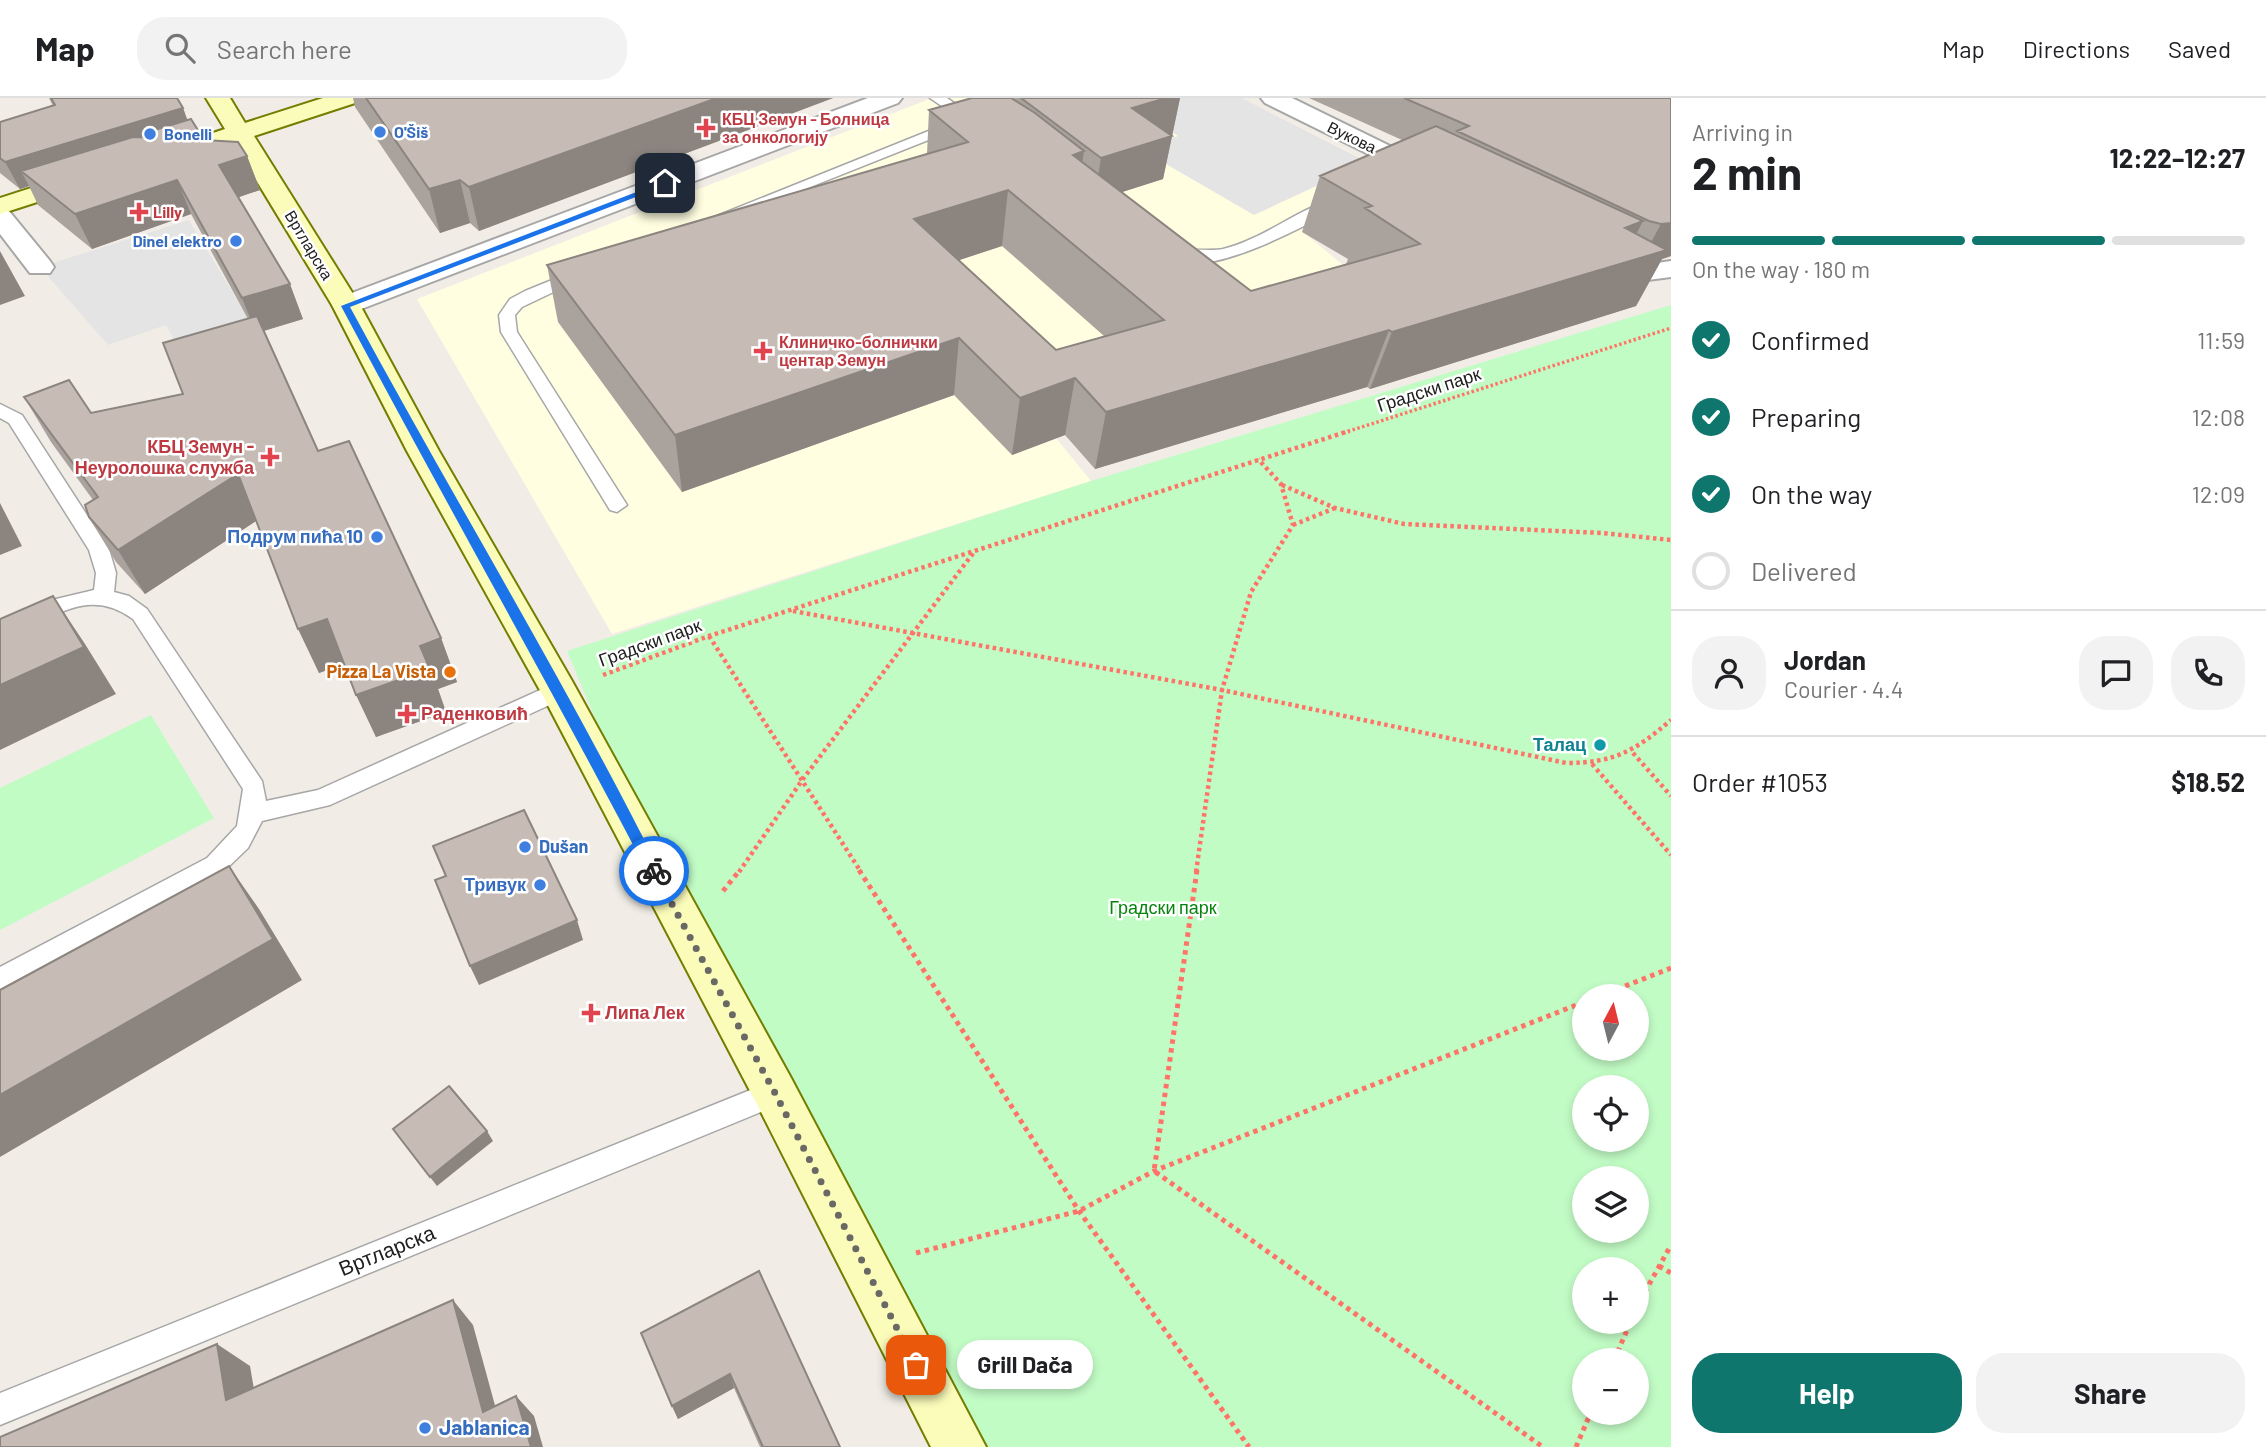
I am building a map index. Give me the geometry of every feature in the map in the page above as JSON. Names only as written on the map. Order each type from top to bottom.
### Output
[{"type":"main road","name":"Вртларска","points":[[218,98],[346,306],[423,451],[559,691],[775,1093],[959,1447]]},
{"type":"main road","points":[[192,147],[347,98]]},
{"type":"main road","points":[[0,206],[108,171]]},
{"type":"street","points":[[346,306],[890,98]]},
{"type":"street","name":"Вукова","points":[[1273,98],[1404,171],[1449,185]]},
{"type":"street","points":[[0,217],[40,267]]},
{"type":"street","points":[[1583,250],[1619,268],[1640,273],[1671,269]]},
{"type":"lane","points":[[937,98],[991,134]]},
{"type":"lane","points":[[712,222],[969,119]]},
{"type":"lane","points":[[1158,253],[1214,257],[1245,247],[1351,197]]},
{"type":"lane","points":[[596,268],[531,293],[516,303],[507,315],[509,332],[617,505]]},
{"type":"lane","points":[[0,410],[16,419],[99,549],[106,573],[103,597]]},
{"type":"lane","points":[[0,632],[76,600],[103,597],[122,601],[140,614],[254,788],[251,827],[237,847],[215,865],[0,980]]},
{"type":"lane","points":[[254,813],[322,798],[559,691]]},
{"type":"lane","name":"Вртларска","points":[[0,1409],[775,1093]]},
{"type":"path","name":"Градски парк","points":[[559,691],[709,636],[1671,328]]},
{"type":"path","points":[[1258,459],[1281,484],[1335,508],[1404,524],[1602,533],[1671,540]]},
{"type":"path","points":[[1281,484],[1293,525]]},
{"type":"path","points":[[1154,1171],[1222,690],[1251,592],[1293,525],[1335,508]]},
{"type":"path","points":[[728,888],[803,779],[974,552]]},
{"type":"path","points":[[792,611],[1222,690],[1566,763],[1592,764],[1633,753],[1671,720]]},
{"type":"path","points":[[709,636],[1079,1211],[1249,1447]]},
{"type":"path","points":[[1633,753],[1671,796]]},
{"type":"path","points":[[1592,764],[1671,855]]},
{"type":"path","points":[[1630,984],[1671,968]]},
{"type":"path","points":[[864,1266],[1079,1211],[1154,1171],[1572,1007]]},
{"type":"path","points":[[1154,1171],[1543,1447]]},
{"type":"path","points":[[1649,1285],[1671,1245]]},
{"type":"path","points":[[1660,1266],[1671,1273]]},
{"type":"path","points":[[1576,1447],[1585,1425]]},
{"type":"shaded area","name":"Клиничко-болнички центар Земун","points":[[932,98],[1242,98],[1411,183],[1303,232],[1388,302],[1056,438],[1091,481],[612,634],[417,299]]},
{"type":"shaded area","points":[[1117,98],[1242,98],[1368,162],[1254,215],[1140,149],[1178,136]]},
{"type":"shaded area","points":[[189,220],[248,318],[174,340],[166,325],[108,345],[40,267]]},
{"type":"green space","name":"Градски парк","points":[[1671,305],[1671,1447],[959,1447],[677,915],[567,651],[1091,481]]},
{"type":"green space","points":[[151,715],[214,818],[0,930],[0,788]]},
{"type":"building","points":[[51,98],[177,98],[183,108],[5,162],[0,158],[0,122],[55,105]]},
{"type":"building","points":[[366,98],[717,98],[469,187],[460,180],[429,189]]},
{"type":"building","points":[[972,98],[1011,98],[1084,151],[1073,155],[1251,291],[1420,244],[1365,208],[1372,206],[1320,176],[1436,126],[1643,221],[1625,228],[1667,250],[1392,332],[1389,330],[1106,412],[1075,378],[1020,398],[959,338],[675,435],[547,265],[968,142],[929,110]],"holes":[[[1008,190],[1164,320],[1056,350],[914,219]]]},
{"type":"building","points":[[1021,98],[1166,98],[1132,108],[1172,136],[1101,158]]},
{"type":"building","points":[[1404,98],[1671,98],[1671,223],[1649,221],[1457,131],[1469,126]]},
{"type":"building","points":[[191,119],[204,140],[238,142],[247,156],[219,165],[290,284],[242,298],[177,180],[75,214],[21,171],[133,137],[154,138],[151,131]]},
{"type":"building","points":[[257,316],[318,451],[349,441],[441,638],[420,646],[430,669],[356,695],[327,619],[298,629],[238,474],[118,550],[89,517],[85,505],[98,497],[24,397],[69,380],[91,413],[183,394],[163,343]]},
{"type":"building","points":[[53,596],[84,647],[0,685],[0,619]]},
{"type":"building","points":[[524,810],[577,920],[470,966],[435,880],[446,876],[433,846]]},
{"type":"building","points":[[229,866],[273,939],[0,1095],[0,990]]},
{"type":"building","points":[[449,1086],[487,1131],[430,1177],[393,1129]]},
{"type":"building","points":[[759,1271],[840,1447],[763,1447],[730,1374],[672,1406],[641,1333]]},
{"type":"building","points":[[453,1300],[483,1412],[516,1396],[531,1447],[0,1447],[0,1437],[217,1344],[226,1400]]},
{"type":"way so far","points":[[654,871],[775,1093],[916,1365]]},
{"type":"place","name":"КБЦ Земун - Болница за онкологију","points":[[706,128]]},
{"type":"place","name":"O'Šiš","points":[[380,132]]},
{"type":"place","name":"Bonelli","points":[[150,134]]},
{"type":"place","name":"Lilly","points":[[139,212]]},
{"type":"place","name":"Dinel elektro","points":[[236,241]]},
{"type":"place","name":"Клиничко-болнички центар Земун","points":[[763,351]]},
{"type":"place","name":"КБЦ Земун - Неуролошка служба","points":[[270,457]]},
{"type":"place","name":"Подрум пића 10","points":[[377,537]]},
{"type":"place","name":"Pizza La Vista","points":[[450,672]]},
{"type":"place","name":"Раденковић","points":[[407,714]]},
{"type":"place","name":"Талац","points":[[1600,745]]},
{"type":"place","name":"Dušan","points":[[525,847]]},
{"type":"place","name":"Тривук","points":[[540,885]]},
{"type":"place","name":"Липа Лек","points":[[591,1013]]},
{"type":"place","name":"Grill Dača","points":[[916,1365]]},
{"type":"place","name":"Jablanica","points":[[425,1428]]},
{"type":"route","points":[[654,871],[559,691],[423,451],[346,306],[665,183]]}]
